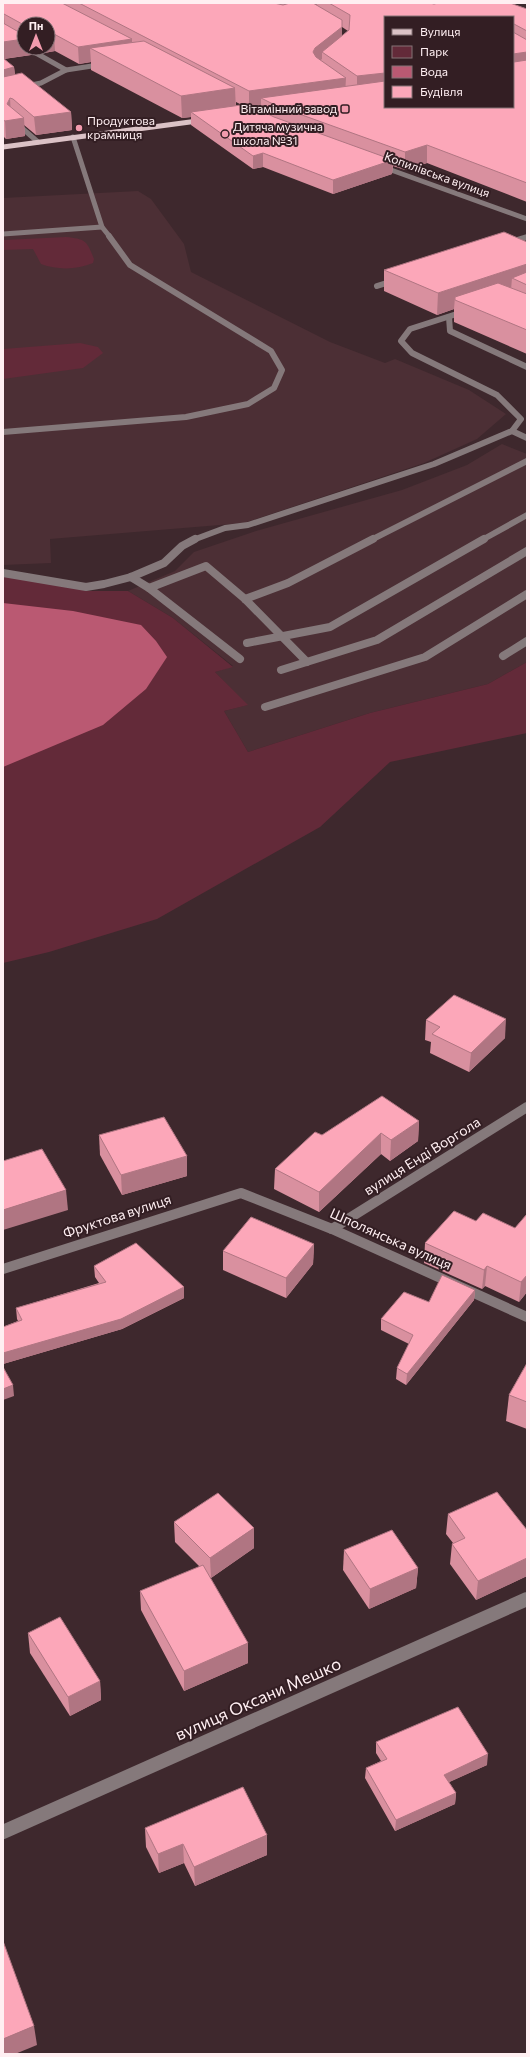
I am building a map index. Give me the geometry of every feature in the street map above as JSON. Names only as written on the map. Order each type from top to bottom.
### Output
[{"type":"main road","points":[[3,146],[212,119]]},
{"type":"street","points":[[41,56],[66,70]]},
{"type":"street","points":[[3,92],[41,83],[66,70],[110,63]]},
{"type":"street","points":[[12,120],[38,142]]},
{"type":"street","points":[[3,432],[186,417],[248,404],[274,388],[282,370],[271,351],[130,265],[102,227],[73,137]]},
{"type":"street","name":"Копилівська вулиця","points":[[371,162],[527,219]]},
{"type":"street","points":[[3,234],[102,227]]},
{"type":"street","points":[[504,244],[527,237]]},
{"type":"street","points":[[377,286],[400,279]]},
{"type":"street","points":[[3,573],[86,587],[131,576],[164,563],[182,546],[204,535],[225,528],[248,525],[434,464],[512,431],[521,419],[497,395],[412,353],[401,342],[410,329],[470,310]]},
{"type":"street","points":[[449,317],[450,331],[527,367]]},
{"type":"street","points":[[512,431],[527,438]]},
{"type":"street","points":[[245,599],[288,583],[527,461]]},
{"type":"street","points":[[247,643],[330,626],[527,515]]},
{"type":"street","points":[[281,670],[377,640],[527,551]]},
{"type":"street","points":[[149,588],[206,566],[245,599],[307,662]]},
{"type":"street","points":[[131,576],[149,588],[240,659]]},
{"type":"street","points":[[266,707],[425,657],[527,594]]},
{"type":"street","points":[[503,656],[527,641]]},
{"type":"street","name":"вулиця Енді Воргола","points":[[332,1229],[527,1107]]},
{"type":"street","name":"Шполянська вулиця","points":[[241,1193],[332,1229],[527,1317]]},
{"type":"street","name":"Фруктова вулиця","points":[[3,1269],[241,1193]]},
{"type":"street","name":"вулиця Оксани Мешко","points":[[3,1832],[527,1599]]},
{"type":"shaded area","points":[[138,191],[151,199],[184,244],[191,272],[330,342],[385,363],[395,359],[469,390],[506,414],[477,439],[424,463],[244,523],[50,539],[51,563],[3,565],[3,198]]},
{"type":"shaded area","points":[[502,444],[527,454],[527,662],[488,684],[370,713],[248,752],[224,711],[247,705],[215,672],[233,666],[173,618],[128,591],[175,571],[194,552],[256,531],[402,490],[467,465]]},
{"type":"green space","points":[[66,237],[85,242],[94,259],[93,263],[74,268],[60,268],[41,264],[33,249],[3,250],[4,240]]},
{"type":"green space","points":[[80,343],[98,347],[103,353],[83,368],[3,379],[3,349]]},
{"type":"green space","points":[[3,575],[88,591],[128,591],[173,618],[233,667],[215,672],[248,705],[224,711],[248,752],[370,713],[488,684],[527,662],[527,733],[390,762],[320,827],[157,919],[49,952],[3,963]]},
{"type":"water","points":[[3,603],[73,611],[141,625],[156,641],[167,657],[146,689],[103,725],[3,767]]},
{"type":"building","points":[[3,3],[62,3],[132,39],[78,47],[56,35],[56,16],[16,16],[16,21],[3,14]]},
{"type":"building","points":[[79,3],[274,3],[283,5],[290,3],[313,3],[342,20],[342,27],[315,48],[313,52],[316,57],[346,78],[249,91]]},
{"type":"building","points":[[329,3],[510,3],[527,9],[527,31],[514,24],[514,16],[384,16],[384,73],[357,76],[322,52],[349,30],[350,15]]},
{"type":"building","points":[[3,23],[16,30],[16,40],[3,42]]},
{"type":"building","points":[[514,33],[527,40],[527,52],[514,54]]},
{"type":"building","points":[[144,41],[235,88],[181,96],[90,48]]},
{"type":"building","points":[[3,58],[14,67],[3,70]]},
{"type":"building","points":[[527,60],[527,183],[427,145],[405,152],[277,106],[261,98],[384,81],[384,108],[514,108],[514,62]]},
{"type":"building","points":[[22,73],[71,112],[34,117],[10,98],[7,104],[24,118],[3,120],[3,77]]},
{"type":"building","points":[[248,104],[274,117],[393,160],[333,180],[263,153],[253,156],[191,112]]},
{"type":"building","points":[[504,232],[527,242],[527,264],[438,293],[384,270]]},
{"type":"building","points":[[527,272],[527,285],[512,278]]},
{"type":"building","points":[[498,283],[527,294],[527,330],[455,300],[455,297]]},
{"type":"building","points":[[454,995],[506,1019],[471,1053],[432,1034],[440,1027],[426,1020]]},
{"type":"building","points":[[382,1096],[419,1121],[391,1140],[381,1133],[319,1192],[275,1169],[315,1132],[322,1135]]},
{"type":"building","points":[[164,1117],[187,1156],[121,1175],[99,1135]]},
{"type":"building","points":[[42,1149],[66,1190],[3,1210],[3,1161]]},
{"type":"building","points":[[454,1211],[476,1221],[483,1213],[515,1228],[527,1214],[527,1275],[521,1282],[487,1266],[484,1270],[425,1243]]},
{"type":"building","points":[[251,1217],[314,1244],[286,1278],[223,1251]]},
{"type":"building","points":[[136,1243],[184,1287],[121,1319],[3,1353],[3,1327],[22,1320],[16,1308],[106,1282],[94,1266]]},
{"type":"building","points":[[442,1275],[475,1290],[407,1374],[397,1368],[413,1335],[381,1319],[404,1292],[429,1302]]},
{"type":"building","points":[[527,1363],[527,1402],[509,1395]]},
{"type":"building","points":[[3,1367],[13,1385],[3,1389]]},
{"type":"building","points":[[497,1492],[527,1530],[527,1558],[478,1581],[452,1544],[465,1538],[448,1514]]},
{"type":"building","points":[[218,1493],[254,1528],[210,1558],[174,1522]]},
{"type":"building","points":[[392,1530],[418,1568],[370,1589],[344,1550]]},
{"type":"building","points":[[203,1565],[248,1643],[184,1671],[140,1591]]},
{"type":"building","points":[[60,1617],[100,1681],[68,1697],[28,1633]]},
{"type":"building","points":[[458,1707],[488,1754],[444,1775],[456,1793],[396,1820],[366,1768],[387,1759],[376,1742]]},
{"type":"building","points":[[243,1787],[267,1835],[194,1867],[183,1844],[158,1854],[145,1828]]},
{"type":"building","points":[[3,1941],[34,2026],[3,2039]]},
{"type":"place","name":"Вітамінний завод","points":[[345,109]]},
{"type":"place","name":"Продуктова крамниця","points":[[79,128]]},
{"type":"place","name":"Дитяча музична школа №31","points":[[225,134]]}]
